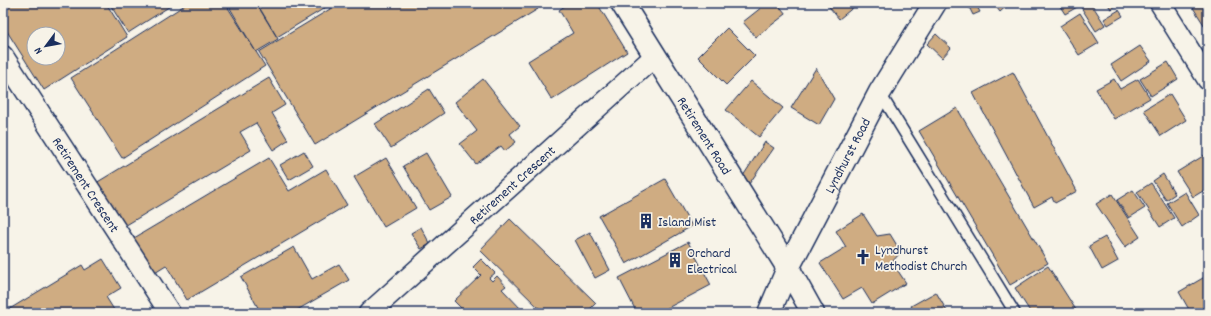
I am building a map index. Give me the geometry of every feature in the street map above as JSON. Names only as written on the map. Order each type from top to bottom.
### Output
[{"type":"main road","name":"Retirement Road","points":[[622,3],[788,268],[813,313]]},
{"type":"main road","name":"Lyndhurst Road","points":[[769,313],[788,268],[880,92],[935,3]]},
{"type":"street","points":[[1160,3],[1202,57],[1208,80]]},
{"type":"street","name":"Retirement Crescent","points":[[369,313],[655,56]]},
{"type":"street","name":"Retirement Crescent","points":[[6,67],[170,313]]},
{"type":"lane","points":[[880,92],[1014,313]]},
{"type":"building","points":[[5,3],[106,3],[127,37],[44,90],[29,66],[66,66],[66,26],[26,26],[26,61],[3,25],[3,4]]},
{"type":"building","points":[[109,3],[175,3],[128,33]]},
{"type":"building","points":[[188,3],[225,3],[265,66],[122,158],[71,78]]},
{"type":"building","points":[[227,3],[256,3],[278,39],[256,52]]},
{"type":"building","points":[[266,3],[333,3],[277,37],[259,7]]},
{"type":"building","points":[[340,3],[534,3],[538,9],[315,145],[259,52]]},
{"type":"building","points":[[569,3],[597,3],[627,52],[552,100],[528,61],[573,33],[559,10]]},
{"type":"building","points":[[767,3],[777,3],[786,14],[756,37],[743,22]]},
{"type":"building","points":[[826,3],[852,3],[855,6],[839,19]]},
{"type":"building","points":[[967,3],[975,3],[980,12],[973,15]]},
{"type":"building","points":[[993,3],[1010,3],[1000,12]]},
{"type":"building","points":[[1058,3],[1077,3],[1079,6],[1065,14]]},
{"type":"building","points":[[1091,3],[1105,25],[1096,31],[1079,4]]},
{"type":"building","points":[[1107,3],[1121,3],[1111,9]]},
{"type":"building","points":[[1190,3],[1208,3],[1208,31]]},
{"type":"building","points":[[1119,10],[1123,16],[1108,25],[1104,19]]},
{"type":"building","points":[[1080,13],[1099,43],[1079,55],[1060,26]]},
{"type":"building","points":[[727,28],[755,56],[726,85],[698,57]]},
{"type":"building","points":[[936,34],[951,48],[942,58],[927,44]]},
{"type":"building","points":[[1140,46],[1151,61],[1121,81],[1111,65]]},
{"type":"building","points":[[1168,62],[1178,79],[1151,96],[1140,79]]},
{"type":"building","points":[[816,68],[834,99],[819,125],[791,108]]},
{"type":"building","points":[[1013,72],[1077,191],[1055,203],[1052,197],[1034,207],[973,93]]},
{"type":"building","points":[[269,78],[285,105],[272,113],[288,140],[273,150],[256,123],[240,132],[251,150],[123,227],[96,183]]},
{"type":"building","points":[[483,79],[520,126],[510,134],[516,142],[505,151],[501,146],[476,164],[460,144],[477,131],[455,102]]},
{"type":"building","points":[[1114,79],[1120,89],[1138,79],[1150,98],[1114,119],[1096,89]]},
{"type":"building","points":[[751,81],[783,108],[759,137],[726,110]]},
{"type":"building","points":[[429,89],[444,113],[391,148],[375,124]]},
{"type":"building","points":[[1170,94],[1186,120],[1161,136],[1144,110]]},
{"type":"building","points":[[957,108],[1048,263],[1010,285],[919,131]]},
{"type":"building","points":[[765,142],[774,148],[749,184],[741,179]]},
{"type":"building","points":[[304,151],[313,166],[289,180],[280,165]]},
{"type":"building","points":[[426,153],[452,197],[429,210],[403,166]]},
{"type":"building","points":[[1208,153],[1208,188],[1193,197],[1177,172]]},
{"type":"building","points":[[269,158],[289,191],[326,169],[347,205],[187,300],[166,265],[150,275],[129,241]]},
{"type":"building","points":[[386,158],[416,208],[384,227],[354,177]]},
{"type":"building","points":[[1163,174],[1175,194],[1166,200],[1153,181]]},
{"type":"building","name":"Island Mist","points":[[665,179],[692,226],[626,264],[599,216]]},
{"type":"building","points":[[1151,183],[1174,218],[1160,227],[1137,192]]},
{"type":"building","points":[[1133,190],[1145,208],[1129,218],[1117,200]]},
{"type":"building","points":[[1185,192],[1199,215],[1182,227],[1167,203]]},
{"type":"building","points":[[1112,194],[1140,237],[1125,247],[1096,204]]},
{"type":"building","name":"Lyndhurst Methodist Church","points":[[863,214],[877,236],[890,234],[901,252],[892,262],[906,283],[872,304],[862,288],[843,299],[820,263],[846,247],[836,231]]},
{"type":"building","points":[[510,219],[596,303],[586,313],[544,313],[480,250]]},
{"type":"building","points":[[421,227],[430,244],[421,249],[411,233]]},
{"type":"building","points":[[590,232],[610,270],[595,278],[575,240]]},
{"type":"building","points":[[1105,237],[1118,261],[1102,270],[1089,246]]},
{"type":"building","name":"Orchard Electrical","points":[[688,242],[711,285],[658,313],[637,313],[619,278]]},
{"type":"building","points":[[294,247],[312,279],[339,264],[349,280],[292,313],[261,313],[241,277]]},
{"type":"building","points":[[103,259],[121,288],[106,297],[116,313],[3,313],[82,265],[85,270]]},
{"type":"building","points":[[481,259],[495,273],[489,278],[492,281],[497,276],[506,286],[502,289],[523,311],[521,313],[466,313],[454,301],[481,275],[473,267]]},
{"type":"building","points":[[1048,266],[1078,313],[1031,313],[1015,288]]},
{"type":"building","points":[[1208,275],[1208,313],[1191,313],[1179,292]]},
{"type":"building","points":[[936,292],[948,313],[915,313],[911,306]]},
{"type":"place","name":"Island Mist","points":[[646,221]]},
{"type":"place","name":"Lyndhurst Methodist Church","points":[[863,257]]},
{"type":"place","name":"Orchard Electrical","points":[[675,260]]}]
